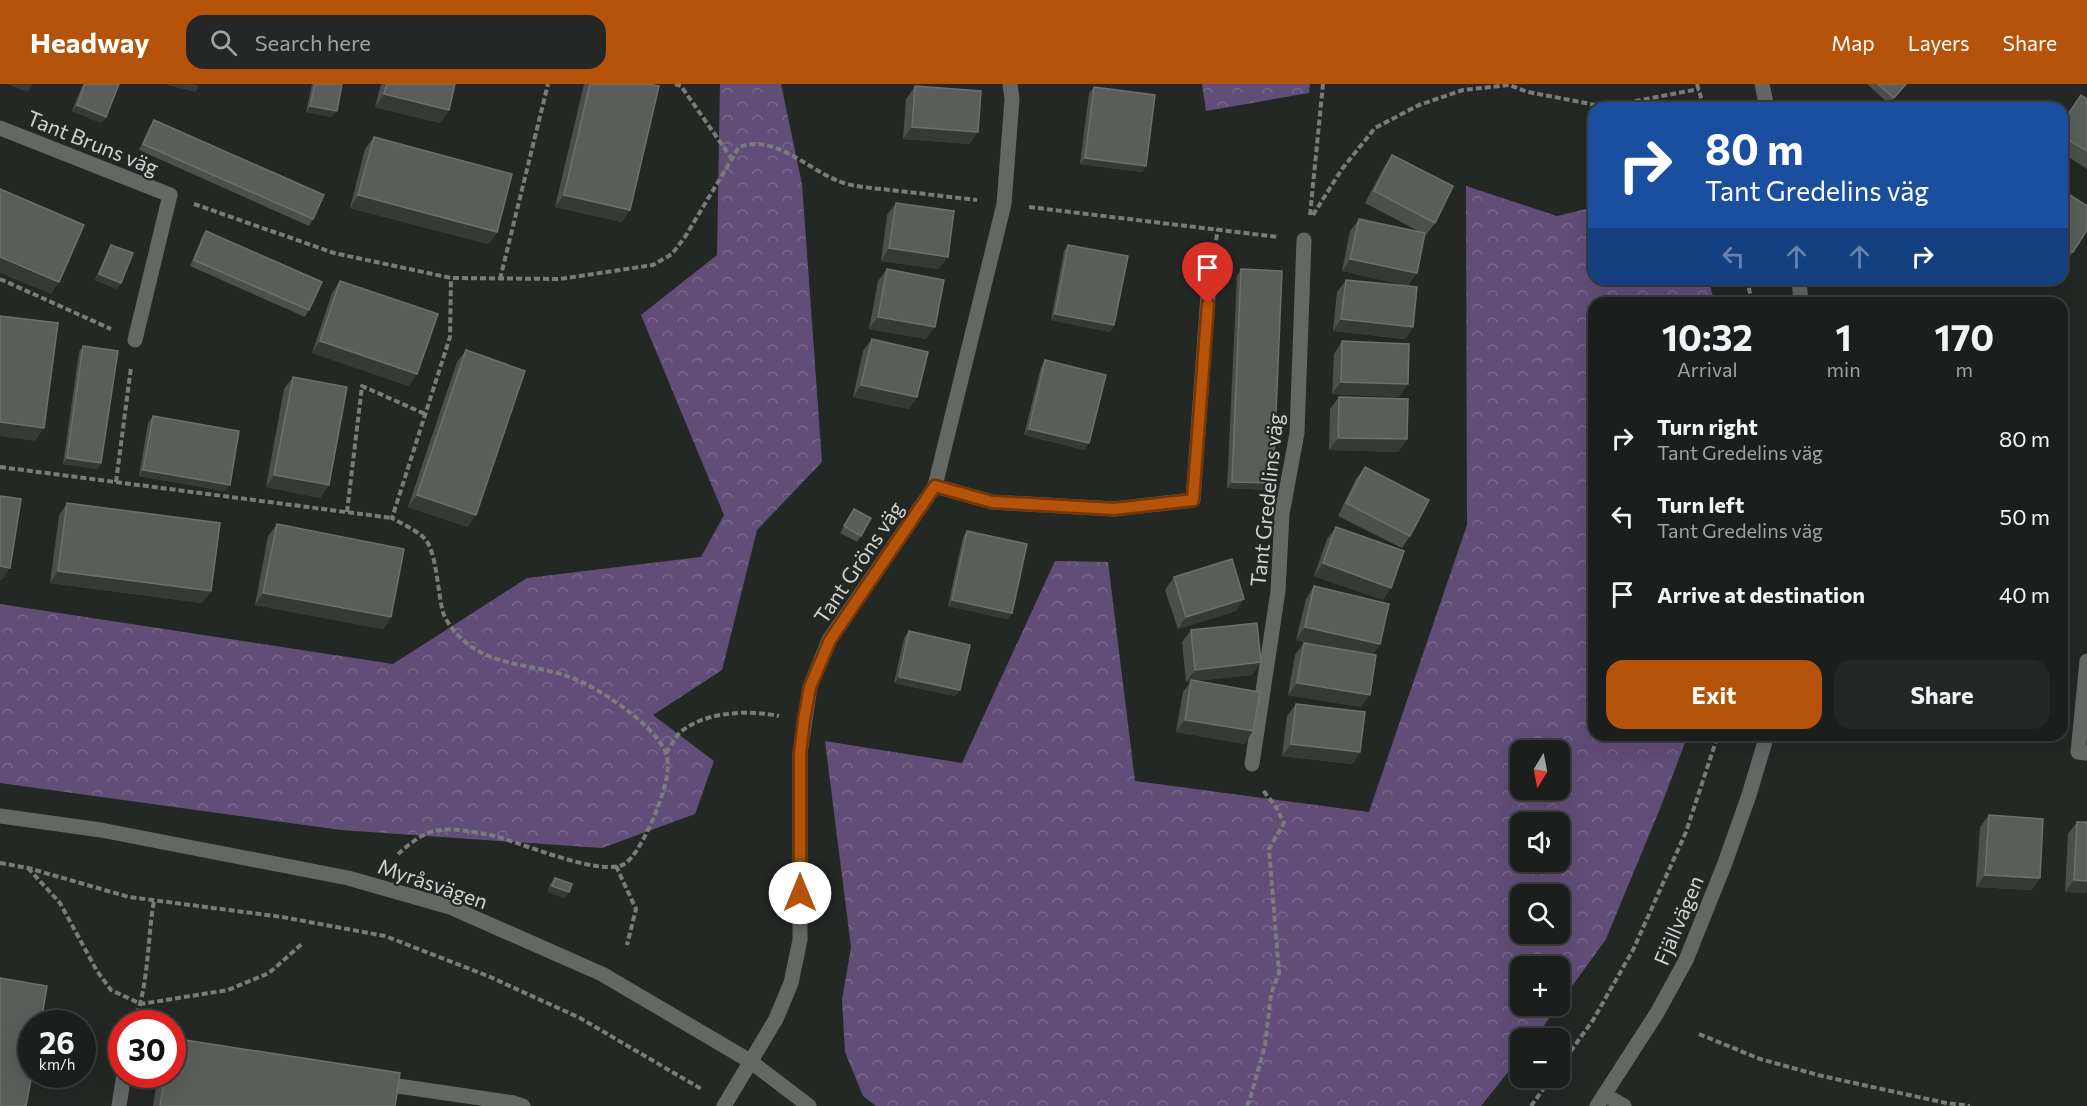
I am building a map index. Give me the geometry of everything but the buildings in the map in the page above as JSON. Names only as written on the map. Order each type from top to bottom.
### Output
[{"type":"street","name":"Tant Gröns väg","points":[[725,1105],[776,1019],[787,992],[800,940],[800,753],[810,687],[830,640],[935,486],[1004,204],[1012,99],[1010,84]]},
{"type":"street","points":[[1762,84],[1766,102]]},
{"type":"street","name":"Tant Bruns väg","points":[[0,128],[170,195]]},
{"type":"street","points":[[135,340],[170,195]]},
{"type":"street","name":"Tant Gredelins väg","points":[[1252,764],[1278,591],[1282,514],[1297,433],[1304,240]]},
{"type":"street","points":[[935,486],[992,502],[1092,508],[1114,509],[1193,500],[1209,282]]},
{"type":"street","points":[[2087,660],[2078,752],[2087,753]]},
{"type":"street","name":"Fjällvägen","points":[[1601,1101],[1657,1013],[1686,960],[1725,863],[1765,741]]},
{"type":"street","name":"Myråsvägen","points":[[0,816],[101,830],[348,878],[450,907],[602,974],[750,1061],[809,1106]]},
{"type":"street","points":[[391,1085],[523,1106]]},
{"type":"street","points":[[119,1106],[122,1088]]},
{"type":"street","points":[[1601,1101],[1624,1106]]},
{"type":"path","points":[[500,279],[548,84]]},
{"type":"path","points":[[675,84],[681,86],[732,159]]},
{"type":"path","points":[[1323,84],[1310,222],[1342,169],[1375,128],[1419,105],[1463,90],[1509,85],[1528,92],[1588,103]]},
{"type":"path","points":[[1629,102],[1698,86],[1702,102]]},
{"type":"path","points":[[170,195],[334,253],[451,278],[560,279],[653,266],[672,254],[685,237],[739,147],[751,143],[764,144],[783,151],[837,181],[870,188],[1304,240]]},
{"type":"path","points":[[392,518],[450,337],[451,278]]},
{"type":"path","points":[[0,279],[135,340],[116,482]]},
{"type":"path","points":[[347,512],[362,386],[425,414]]},
{"type":"path","points":[[0,467],[392,518],[424,538],[434,560],[444,616],[457,634],[472,648],[507,663],[570,677],[616,702],[653,732],[666,753],[668,777],[656,814],[625,864],[606,868],[573,861],[487,834],[439,830],[411,842],[398,854]]},
{"type":"path","points":[[666,753],[682,730],[714,717],[735,713],[766,713],[804,720]]},
{"type":"path","points":[[1570,1052],[1593,1020],[1633,950],[1686,832],[1716,741]]},
{"type":"path","points":[[1247,1106],[1264,1045],[1271,994],[1279,973],[1269,849],[1284,823],[1265,791],[1250,780],[1252,764]]},
{"type":"path","points":[[0,863],[28,868],[129,897],[282,917],[385,936],[489,976],[580,1018],[725,1105]]},
{"type":"path","points":[[616,866],[636,909],[627,945]]},
{"type":"path","points":[[28,868],[60,903],[97,971],[111,990],[141,1004],[228,990],[269,974],[303,943]]},
{"type":"path","points":[[139,1010],[154,900]]},
{"type":"path","points":[[1699,1034],[1760,1059],[1811,1073],[1946,1103],[1970,1106]]},
{"type":"path","points":[[1531,1106],[1544,1088]]},
{"type":"green space","points":[[720,84],[781,84],[802,184],[822,462],[757,530],[722,670],[653,715],[714,761],[695,814],[602,848],[341,830],[0,783],[0,604],[393,664],[527,578],[701,557],[724,515],[641,315],[717,255]]},
{"type":"green space","points":[[1202,84],[1310,84],[1309,93],[1206,111]]},
{"type":"green space","points":[[1466,186],[1557,216],[1588,208],[1588,285],[1710,285],[1713,297],[1588,297],[1588,741],[1686,741],[1606,939],[1570,989],[1570,956],[1510,956],[1510,1016],[1551,1016],[1542,1028],[1510,1028],[1510,1070],[1481,1106],[876,1106],[863,1096],[845,1052],[842,1000],[851,947],[825,741],[962,763],[1055,561],[1108,562],[1135,781],[1369,812],[1467,525]]},
{"type":"route","points":[[800,893],[800,753],[810,687],[830,640],[935,486],[992,502],[1114,509],[1193,500],[1208,304]]}]
